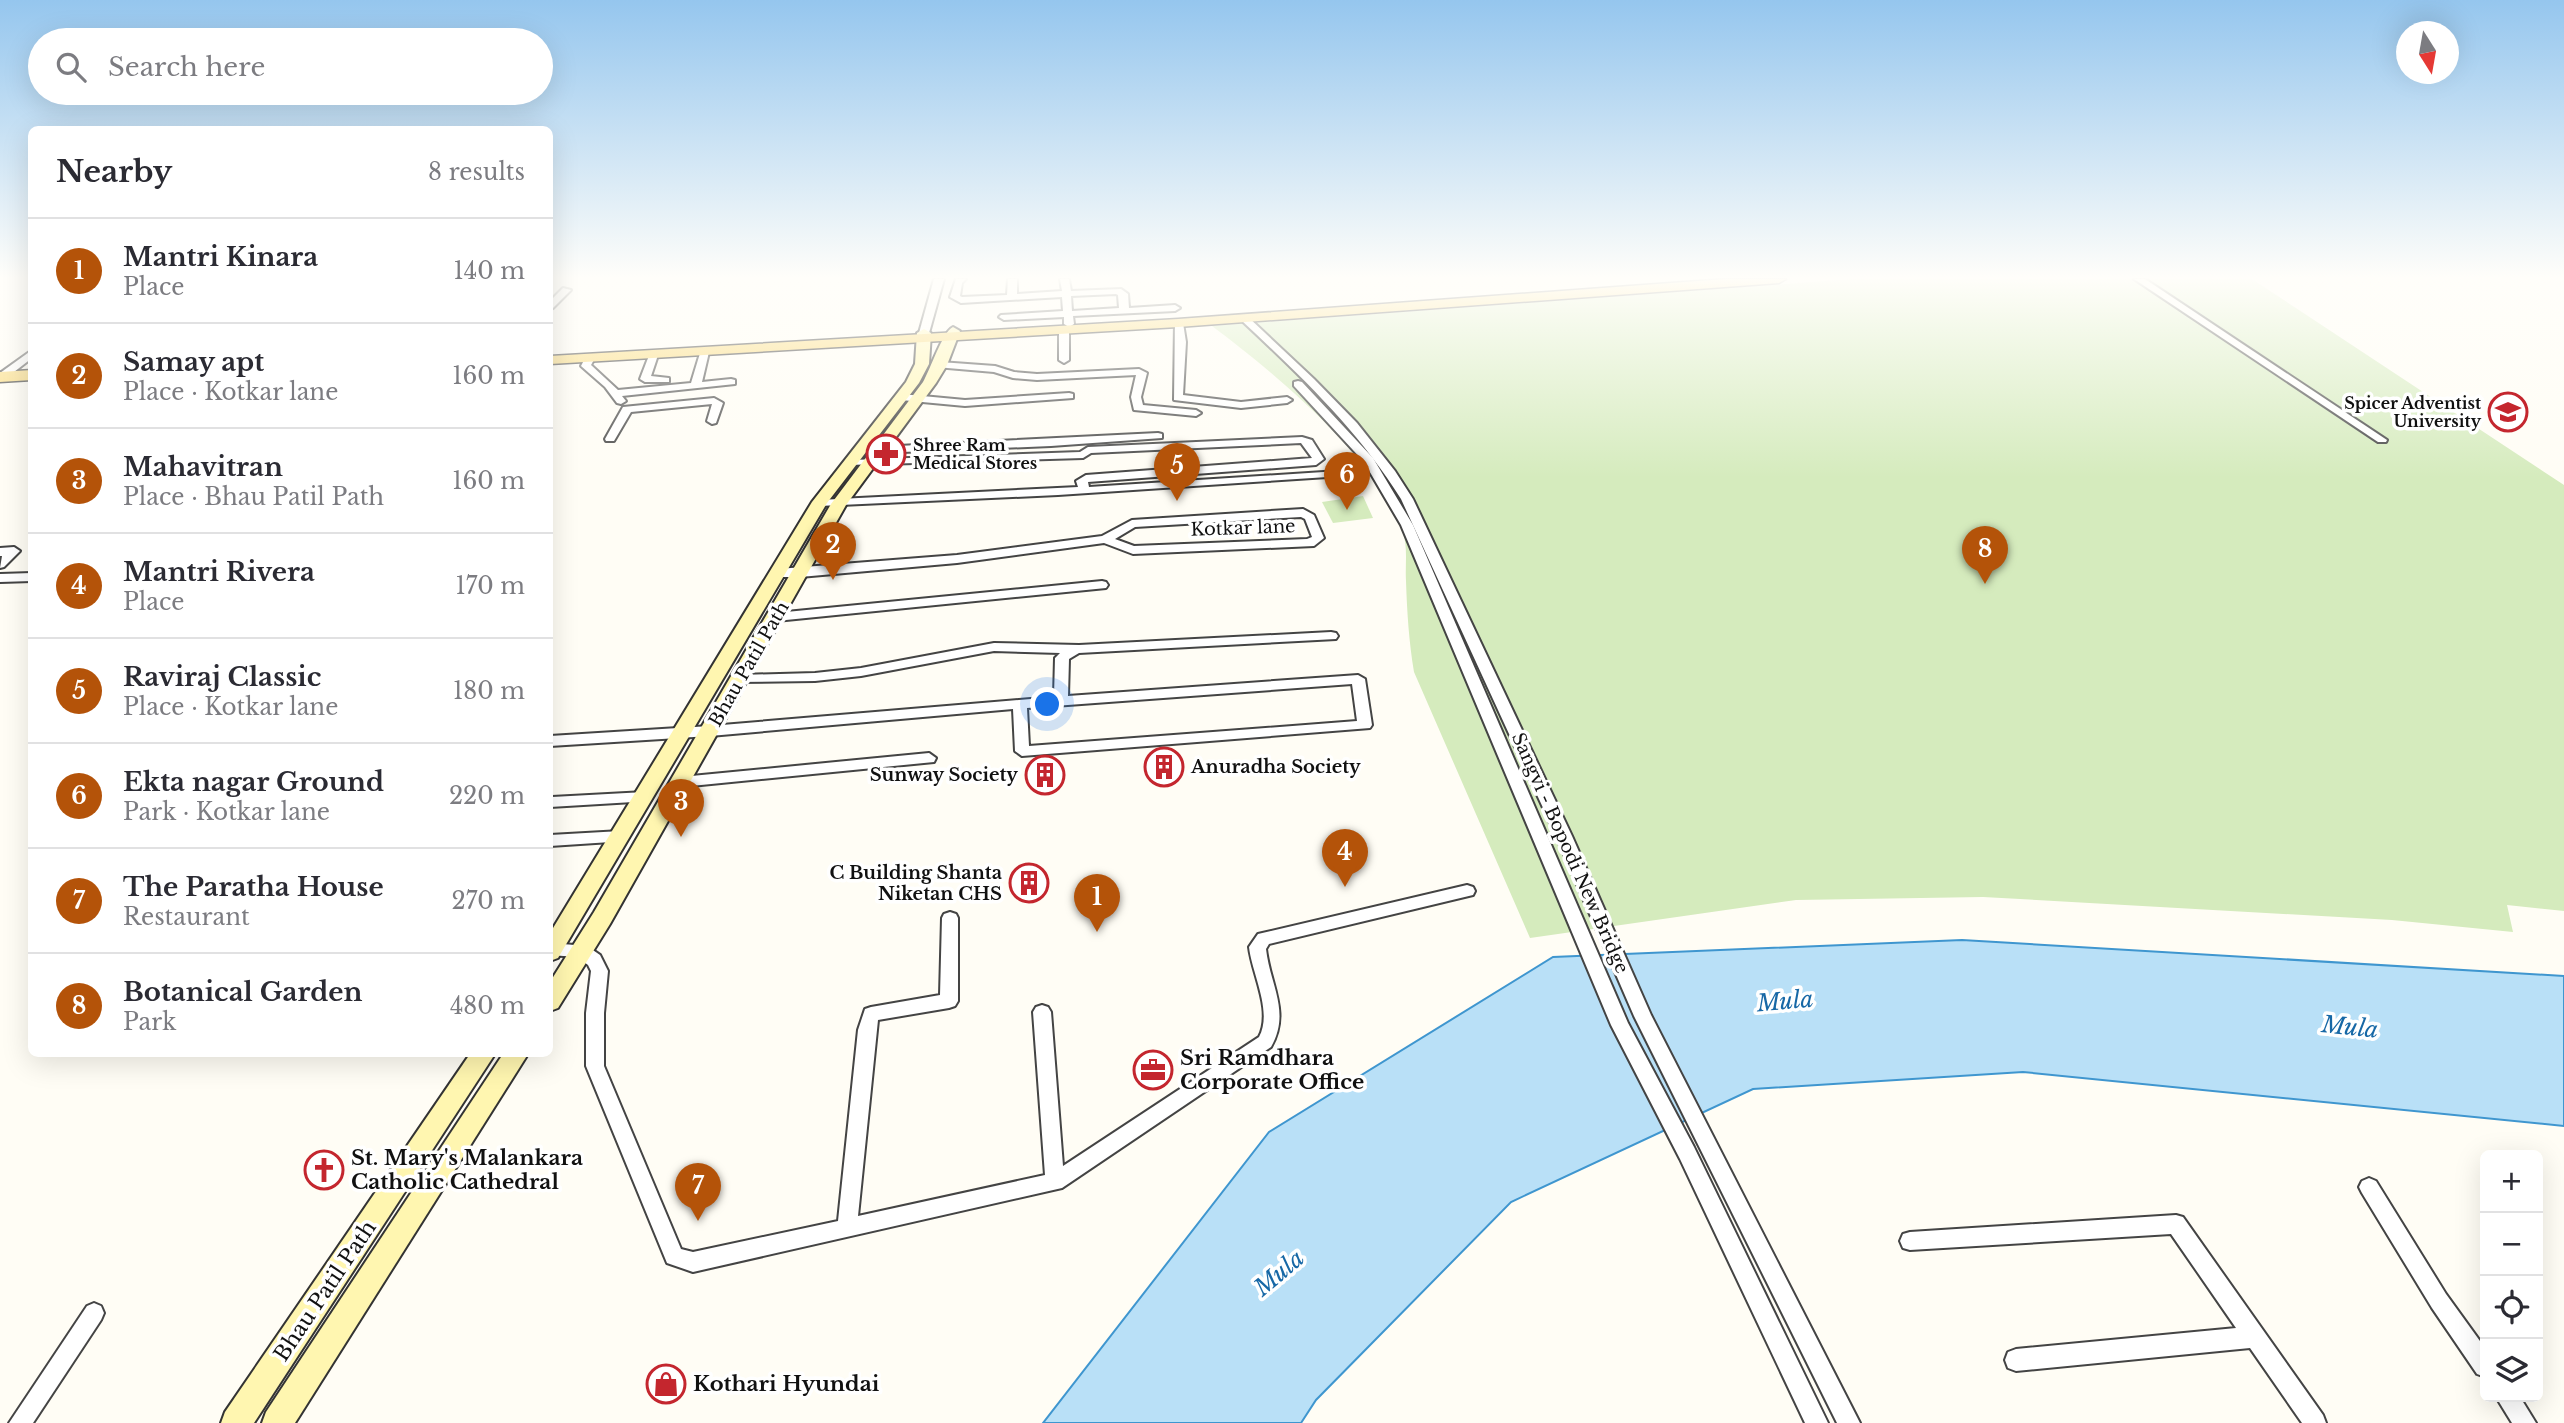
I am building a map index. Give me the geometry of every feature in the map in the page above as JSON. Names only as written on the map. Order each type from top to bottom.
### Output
[{"type":"main road","points":[[553,355],[738,345]]},
{"type":"main road","points":[[553,360],[794,345]]},
{"type":"main road","name":"Bhau Patil Path","points":[[909,398],[922,364],[923,345]]},
{"type":"main road","name":"Bhau Patil Path","points":[[553,947],[778,573],[909,398],[940,365],[948,345]]},
{"type":"main road","name":"Bhau Patil Path","points":[[553,996],[776,617],[800,573],[829,503]]},
{"type":"main road","name":"Bhau Patil Path","points":[[236,1423],[481,1057]]},
{"type":"main road","name":"Bhau Patil Path","points":[[277,1423],[514,1057]]},
{"type":"street","points":[[1064,360],[1065,345]]},
{"type":"street","points":[[1181,345],[1178,398],[1241,405],[1287,400]]},
{"type":"street","name":"Sangvi - Bopodi New Bridge","points":[[1266,345],[1369,460],[1398,507],[1473,676],[1620,1026],[1687,1153],[1817,1423]]},
{"type":"street","name":"Sangvi - Bopodi New Bridge","points":[[1267,345],[1359,432],[1389,468],[1407,499],[1564,836],[1643,1016],[1849,1423]]},
{"type":"street","points":[[2239,345],[2382,440]]},
{"type":"street","points":[[697,381],[704,352]]},
{"type":"street","points":[[653,355],[646,380],[731,382]]},
{"type":"street","points":[[590,358],[586,366],[616,393],[627,409]]},
{"type":"street","points":[[15,378],[28,359]]},
{"type":"street","points":[[940,365],[995,369],[1013,375],[1037,377],[1139,372],[1142,374],[1136,397],[1138,408],[1196,413]]},
{"type":"street","points":[[616,393],[697,381]]},
{"type":"street","points":[[909,398],[965,403],[1069,396]]},
{"type":"street","points":[[627,409],[714,401],[718,403],[712,421]]},
{"type":"street","points":[[610,439],[627,409]]},
{"type":"street","points":[[871,450],[1158,436]]},
{"type":"street","points":[[871,450],[1083,455],[1088,450],[1302,440],[1308,442],[1318,459],[1299,464],[1086,478],[1083,481],[1084,490]]},
{"type":"street","points":[[829,503],[1339,474]]},
{"type":"street","name":"Kotkar lane","points":[[778,573],[957,559],[1105,539],[1132,524],[1303,513],[1310,517],[1318,538],[1310,543],[1133,551],[1105,539]]},
{"type":"street","points":[[0,552],[14,551],[0,564]]},
{"type":"street","points":[[0,578],[28,577]]},
{"type":"street","points":[[776,617],[1102,585]]},
{"type":"street","points":[[740,679],[815,677],[861,672],[994,647],[1079,649],[1331,636]]},
{"type":"street","points":[[1061,701],[1062,658],[1068,652],[1079,649]]},
{"type":"street","points":[[553,741],[710,732],[1020,704],[1358,680],[1365,724],[1021,751],[1020,704]]},
{"type":"street","points":[[681,782],[929,758]]},
{"type":"street","points":[[553,802],[645,797]]},
{"type":"street","points":[[553,841],[621,837]]},
{"type":"street","points":[[553,950],[581,951],[594,960],[600,971],[595,1013],[595,1066],[674,1256],[693,1262],[1055,1182],[1265,1042],[1272,1034],[1274,1023],[1257,959],[1257,947],[1264,939],[1466,891]]},
{"type":"street","points":[[847,1228],[867,1030],[872,1014],[949,1001],[950,918]]},
{"type":"street","points":[[1042,1012],[1055,1182]]},
{"type":"street","points":[[2369,1186],[2439,1301],[2480,1359]]},
{"type":"street","points":[[1910,1241],[2176,1224],[2315,1423]]},
{"type":"street","points":[[20,1423],[94,1313]]},
{"type":"street","points":[[2016,1360],[2255,1337]]},
{"type":"street","points":[[2510,1402],[2525,1423]]},
{"type":"green space","points":[[1236,345],[2353,345],[2564,485],[2564,911],[2507,905],[2513,932],[2392,920],[1983,897],[1796,900],[1530,938],[1414,672],[1405,544],[1390,504],[1348,447],[1265,368]]},
{"type":"green space","points":[[1363,496],[1373,518],[1333,523],[1322,502]]},
{"type":"water","name":"Mula","points":[[1962,940],[2564,976],[2564,1126],[2023,1072],[1753,1089],[1511,1202],[1316,1400],[1301,1423],[1043,1423],[1269,1132],[1553,957]]},
{"type":"place","name":"Spicer Adventist University","points":[[2508,412]]},
{"type":"place","name":"Shree Ram Medical Stores","points":[[886,454]]},
{"type":"place","name":"Raviraj Classic","points":[[1177,501]]},
{"type":"place","name":"Ekta nagar Ground","points":[[1347,510]]},
{"type":"place","name":"Samay apt","points":[[833,580]]},
{"type":"place","name":"Botanical Garden","points":[[1985,584]]},
{"type":"place","name":"Anuradha Society","points":[[1164,767]]},
{"type":"place","name":"Sunway Society","points":[[1045,775]]},
{"type":"place","name":"Mahavitran","points":[[681,837]]},
{"type":"place","name":"C Building Shanta Niketan CHS","points":[[1029,883]]},
{"type":"place","name":"Mantri Rivera","points":[[1345,887]]},
{"type":"place","name":"Mantri Kinara","points":[[1097,932]]},
{"type":"place","name":"Sri Ramdhara Corporate Office","points":[[1153,1070]]},
{"type":"place","name":"St. Mary's Malankara Catholic Cathedral","points":[[324,1170]]},
{"type":"place","name":"The Paratha House","points":[[698,1221]]},
{"type":"place","name":"Kothari Hyundai","points":[[666,1384]]}]
